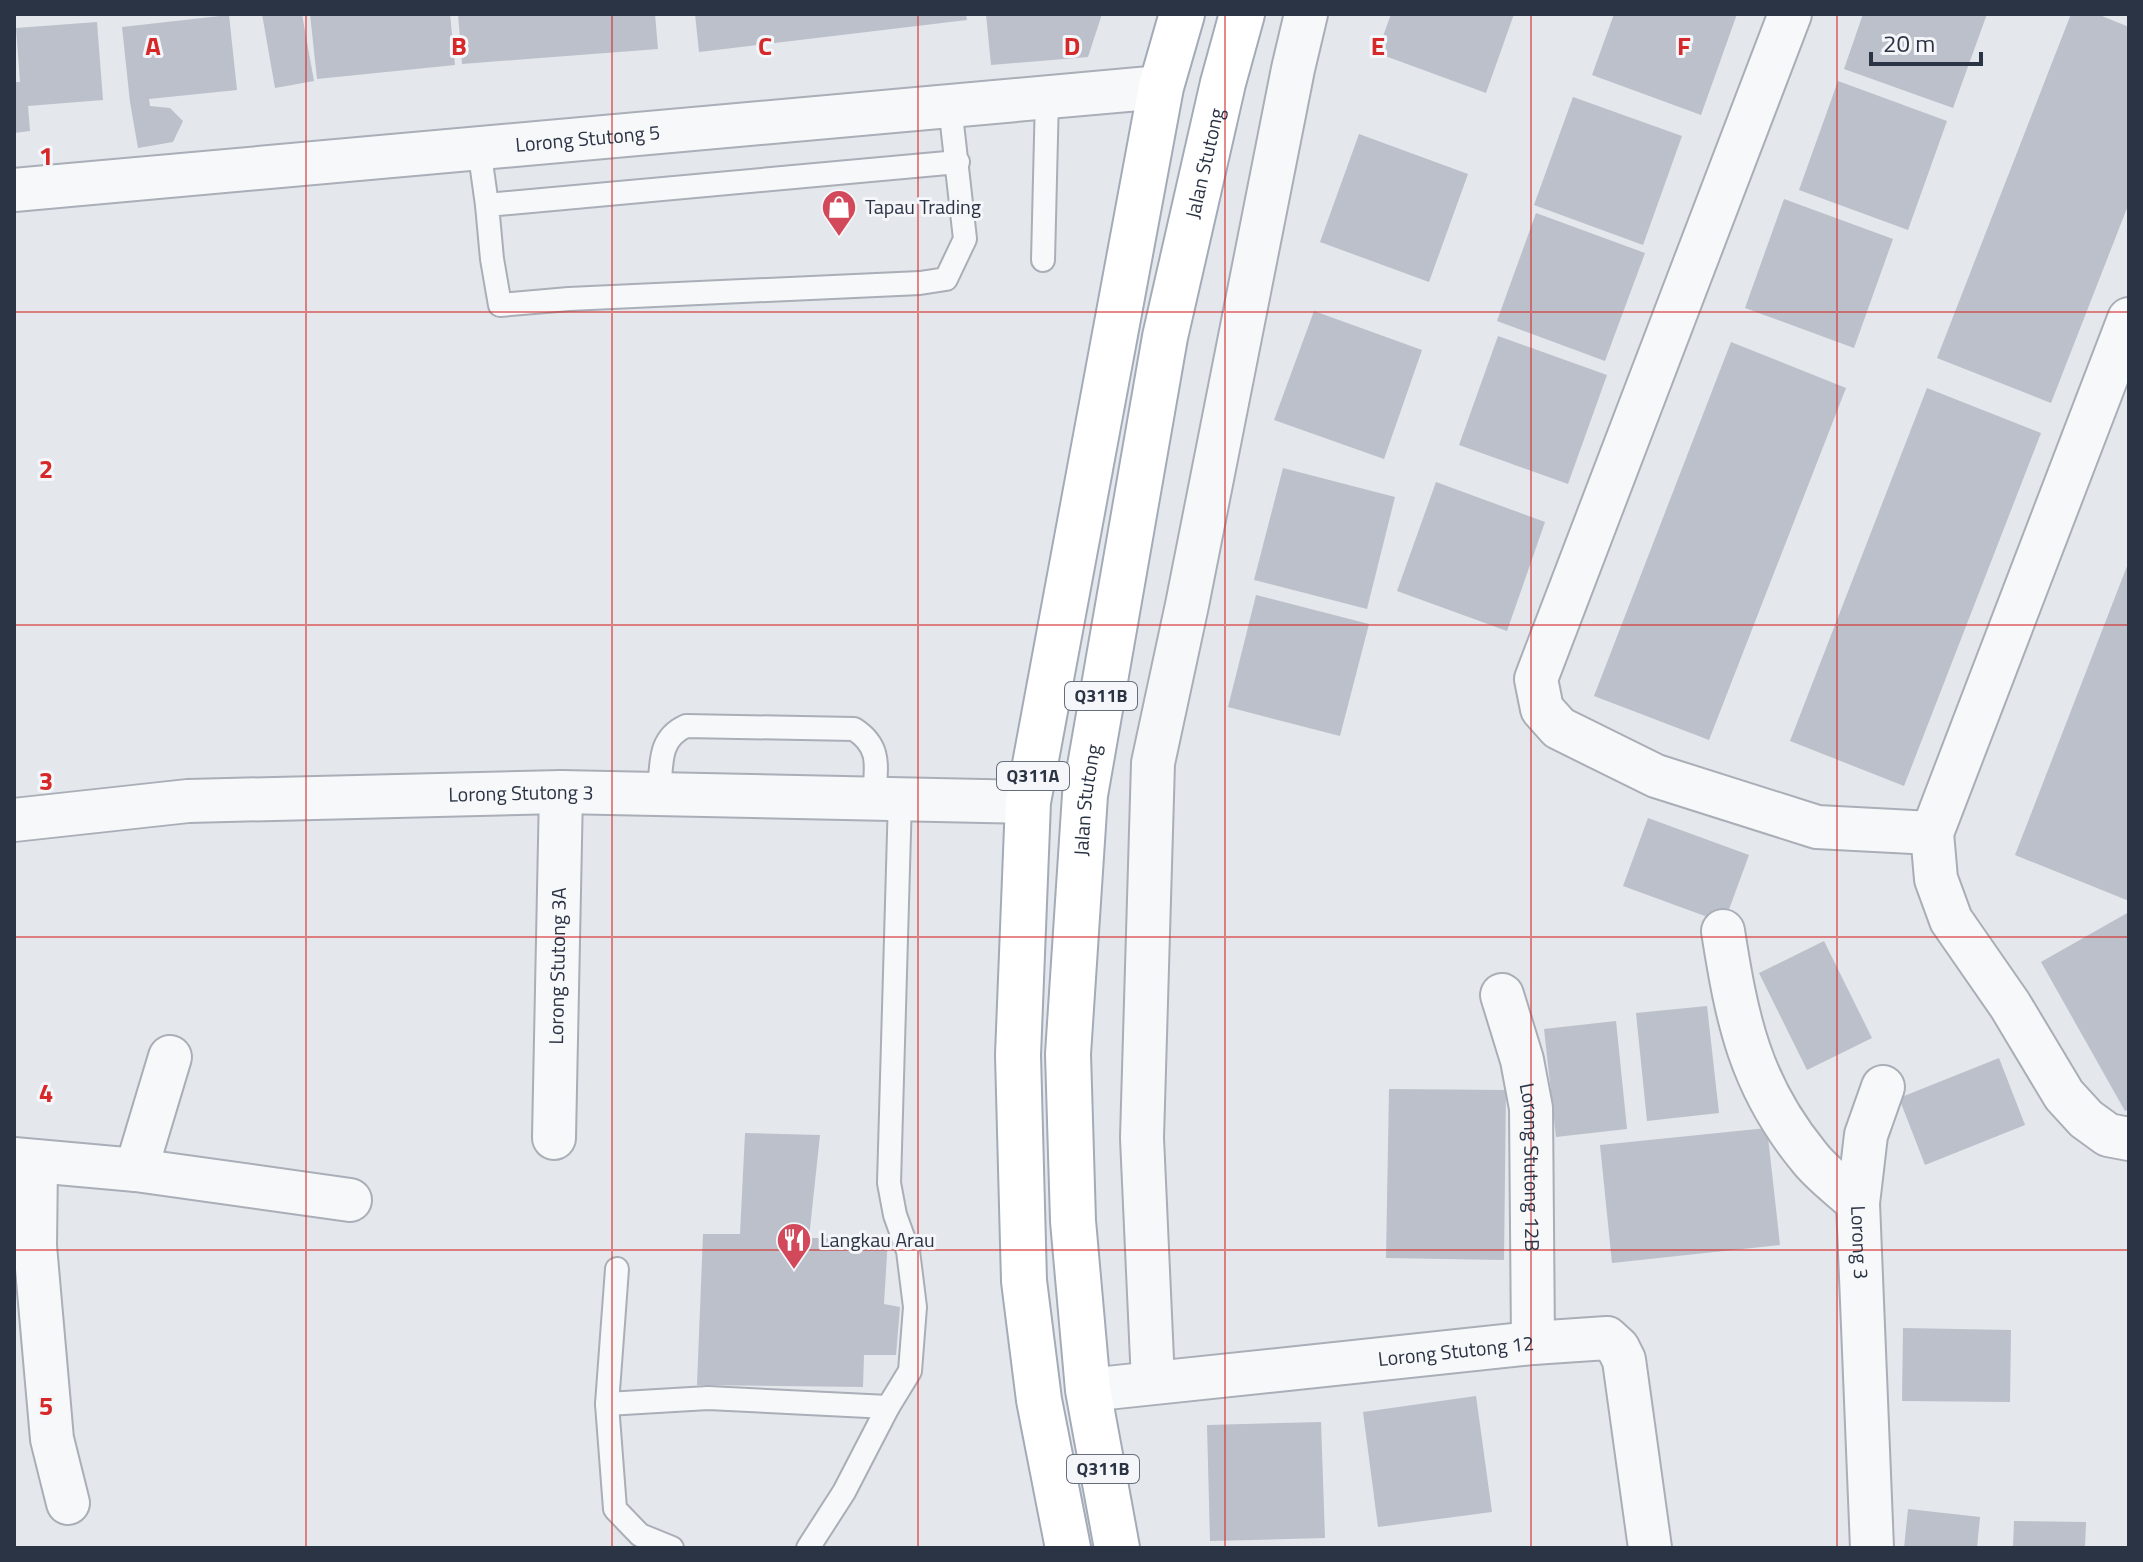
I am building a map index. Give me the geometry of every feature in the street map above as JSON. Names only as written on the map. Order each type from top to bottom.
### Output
[{"type":"main road","name":"Q311A","points":[[1068,1548],[1039,1400],[1024,1281],[1018,1055],[1028,802],[1161,87],[1182,14]]},
{"type":"main road","name":"Jalan Stutong","points":[[1117,1548],[1088,1390],[1073,1221],[1068,1054],[1085,795],[1165,337],[1223,83],[1242,14]]},
{"type":"main road","points":[[1088,1390],[1073,1397],[1067,1408],[1075,1469],[1091,1548]]},
{"type":"street","points":[[1153,1382],[1142,1138],[1153,763],[1289,84],[1306,14]]},
{"type":"street","points":[[1790,14],[1536,679],[1542,709],[1559,728],[1656,776],[1817,827],[1932,833]]},
{"type":"street","name":"Lorong Stutong 5","points":[[14,190],[1161,87]]},
{"type":"street","points":[[2129,319],[1932,833],[1936,879],[1951,920],[2010,1005],[2064,1095],[2086,1119],[2108,1135],[2129,1139]]},
{"type":"street","name":"Lorong Stutong 3","points":[[14,820],[188,801],[561,792],[1028,802]]},
{"type":"street","name":"Lorong Stutong 3A","points":[[554,1138],[561,792]]},
{"type":"street","name":"Lorong 3","points":[[1723,931],[1732,990],[1750,1059],[1776,1112],[1810,1159],[1858,1203],[1872,1548]]},
{"type":"street","name":"Lorong Stutong 12B","points":[[1502,995],[1522,1060],[1531,1108],[1533,1343]]},
{"type":"street","points":[[136,1170],[170,1057]]},
{"type":"street","points":[[1858,1203],[1866,1135],[1883,1087]]},
{"type":"street","points":[[68,1503],[50,1424],[25,1161],[136,1170],[350,1200]]},
{"type":"street","name":"Lorong Stutong 12","points":[[1088,1390],[1533,1343],[1607,1338],[1618,1348],[1624,1360],[1650,1548]]},
{"type":"lane","points":[[1043,260],[1047,97]]},
{"type":"lane","points":[[479,148],[500,305],[920,283],[946,279],[965,239],[950,106]]},
{"type":"lane","points":[[487,205],[958,162]]},
{"type":"lane","points":[[659,794],[664,745],[671,733],[686,726],[854,729],[870,739],[887,798],[889,1183],[895,1215],[908,1251],[915,1307],[910,1371],[844,1492],[808,1548]]},
{"type":"lane","points":[[617,1269],[607,1404],[615,1509],[640,1535],[672,1548]]},
{"type":"lane","points":[[607,1404],[708,1398],[888,1407]]},
{"type":"building","points":[[262,14],[302,14],[314,81],[275,88]]},
{"type":"building","points":[[310,14],[450,14],[455,65],[317,79]]},
{"type":"building","points":[[458,14],[655,14],[658,49],[462,64]]},
{"type":"building","points":[[695,14],[966,14],[967,20],[699,52]]},
{"type":"building","points":[[986,14],[1102,14],[1088,57],[991,65]]},
{"type":"building","points":[[1391,14],[1514,14],[1486,93],[1377,53]]},
{"type":"building","points":[[1614,14],[1737,14],[1701,115],[1592,75]]},
{"type":"building","points":[[1863,14],[1987,14],[1953,108],[1844,69]]},
{"type":"building","points":[[2071,14],[2097,14],[2129,27],[2129,203],[2051,403],[1937,358]]},
{"type":"building","points":[[229,15],[237,90],[149,99],[150,106],[170,108],[183,121],[173,142],[138,148],[122,27]]},
{"type":"building","points":[[97,22],[103,100],[28,106],[30,131],[14,133],[14,82],[20,82],[16,28]]},
{"type":"building","points":[[1838,81],[1947,121],[1908,230],[1799,190]]},
{"type":"building","points":[[1573,97],[1682,136],[1643,245],[1534,205]]},
{"type":"building","points":[[1359,134],[1468,174],[1429,282],[1320,242]]},
{"type":"building","points":[[1784,199],[1893,239],[1854,348],[1745,308]]},
{"type":"building","points":[[1536,213],[1645,253],[1605,361],[1497,321]]},
{"type":"building","points":[[1314,311],[1422,350],[1384,459],[1274,420]]},
{"type":"building","points":[[1498,336],[1607,375],[1568,484],[1459,445]]},
{"type":"building","points":[[1731,342],[1846,388],[1709,740],[1594,696]]},
{"type":"building","points":[[1927,388],[2041,433],[1904,786],[1790,741]]},
{"type":"building","points":[[1283,468],[1395,497],[1367,609],[1254,580]]},
{"type":"building","points":[[1436,482],[1545,522],[1507,631],[1397,591]]},
{"type":"building","points":[[2129,561],[2129,901],[2015,855]]},
{"type":"building","points":[[1256,595],[1369,624],[1340,736],[1228,707]]},
{"type":"building","points":[[1648,818],[1749,855],[1724,923],[1623,886]]},
{"type":"building","points":[[2129,912],[2129,1109],[2125,1111],[2041,962]]},
{"type":"building","points":[[1824,941],[1872,1038],[1807,1070],[1759,973]]},
{"type":"building","points":[[1707,1006],[1719,1113],[1647,1121],[1636,1013]]},
{"type":"building","points":[[1616,1021],[1627,1129],[1556,1137],[1544,1029]]},
{"type":"building","points":[[1999,1058],[2025,1125],[1925,1165],[1899,1098]]},
{"type":"building","points":[[1389,1089],[1506,1090],[1504,1260],[1386,1258]]},
{"type":"building","points":[[1767,1128],[1780,1245],[1612,1263],[1600,1145]]},
{"type":"building","name":"Langkau Arau","points":[[745,1133],[820,1135],[809,1238],[888,1238],[884,1304],[900,1307],[896,1355],[864,1355],[863,1387],[697,1385],[703,1234],[740,1234]]},
{"type":"building","points":[[1903,1328],[2011,1330],[2010,1402],[1902,1401]]},
{"type":"building","points":[[1476,1396],[1492,1512],[1378,1527],[1363,1412]]},
{"type":"building","points":[[1321,1422],[1325,1538],[1210,1541],[1207,1425]]},
{"type":"building","points":[[1908,1509],[1980,1517],[1977,1548],[1904,1548]]},
{"type":"building","points":[[2014,1521],[2086,1522],[2085,1548],[2013,1548]]},
{"type":"place","name":"Tapau Trading","points":[[839,238]]},
{"type":"place","name":"Langkau Arau","points":[[794,1271]]}]
